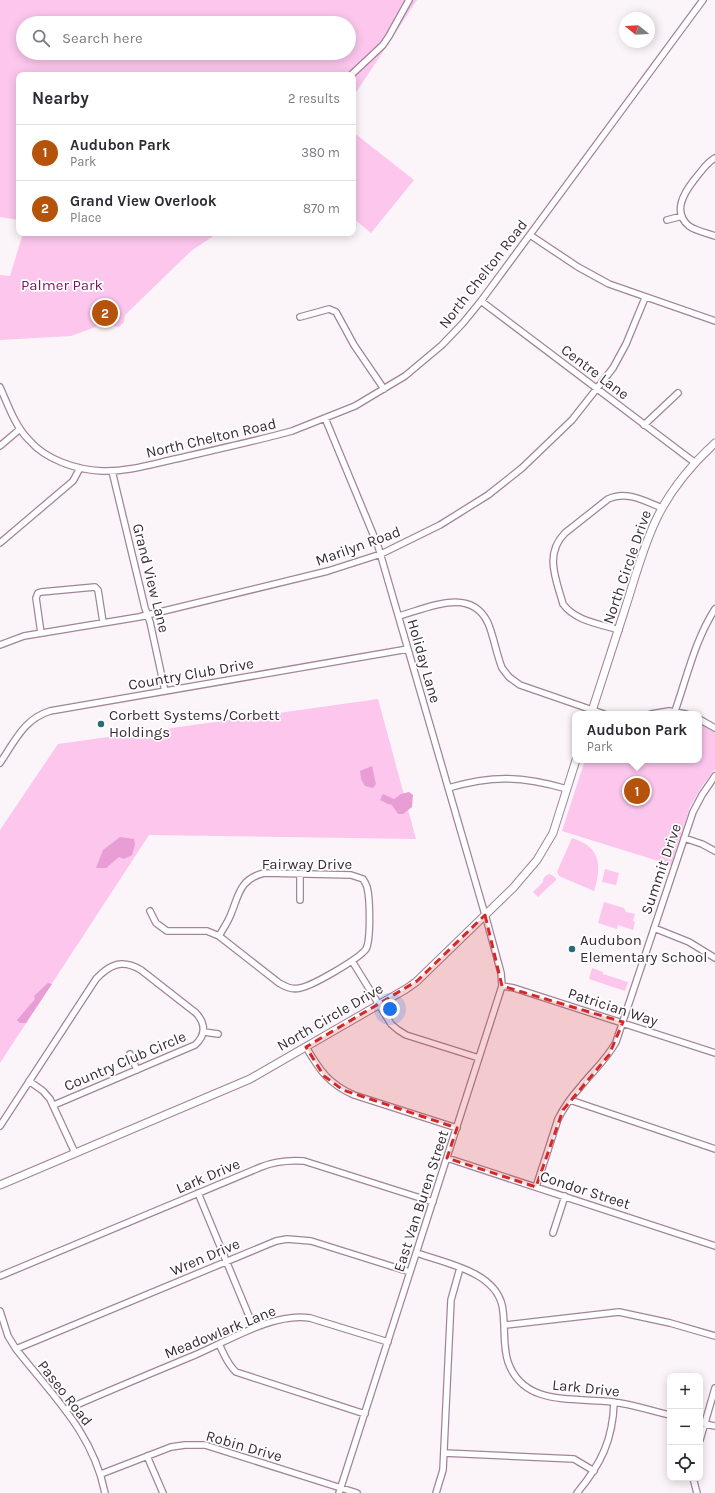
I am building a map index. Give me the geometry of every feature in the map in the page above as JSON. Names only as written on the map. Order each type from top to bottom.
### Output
[{"type":"main road","name":"North Circle Drive","points":[[591,711],[651,531],[662,508],[674,489],[694,462],[715,443]]},
{"type":"main road","name":"North Circle Drive","points":[[0,1185],[250,1079],[406,989],[417,981],[527,874],[538,860],[553,833],[575,763]]},
{"type":"street","points":[[355,72],[383,45],[409,0]]},
{"type":"street","name":"North Chelton Road","points":[[0,387],[20,429],[28,440],[46,454],[65,463],[92,470],[112,471],[132,469],[247,442],[292,431],[354,406],[405,376],[442,345],[463,323],[530,235],[703,0]]},
{"type":"street","points":[[715,158],[707,164],[685,193],[681,201],[680,209],[682,216],[690,226],[715,236]]},
{"type":"street","points":[[667,220],[682,216]]},
{"type":"street","points":[[530,235],[565,259],[598,279],[619,289],[715,321]]},
{"type":"street","name":"Marilyn Road","points":[[0,645],[24,636],[147,615],[328,571],[381,554],[440,525],[488,495],[522,468],[572,420],[613,368],[626,344],[645,298]]},
{"type":"street","name":"Centre Lane","points":[[480,302],[694,462]]},
{"type":"street","points":[[300,317],[329,310],[336,312],[354,345],[384,389]]},
{"type":"street","points":[[644,425],[678,393]]},
{"type":"street","name":"Holiday Lane","points":[[325,418],[381,554],[485,915]]},
{"type":"street","points":[[0,446],[20,429]]},
{"type":"street","points":[[0,543],[73,481],[80,468]]},
{"type":"street","name":"Grand View Lane","points":[[112,471],[165,691]]},
{"type":"street","points":[[619,630],[582,619],[566,609],[563,604],[553,562],[554,548],[565,533],[608,499],[614,496],[630,496],[662,508]]},
{"type":"street","points":[[41,633],[36,598],[41,592],[96,587],[98,590],[103,622]]},
{"type":"street","points":[[399,616],[448,602],[462,602],[469,604],[480,611],[484,616],[491,631],[502,668],[514,682],[588,711]]},
{"type":"street","points":[[663,711],[675,711],[697,645],[715,609]]},
{"type":"street","name":"Country Club Drive","points":[[0,763],[25,726],[43,713],[50,711],[408,649]]},
{"type":"street","points":[[702,721],[715,728]]},
{"type":"street","name":"Summit Drive","points":[[536,1186],[558,1119],[570,1100],[609,1055],[616,1042],[693,812],[715,776]]},
{"type":"street","points":[[448,788],[476,781],[514,778],[540,781],[567,789]]},
{"type":"street","points":[[684,838],[702,844],[715,851]]},
{"type":"street","name":"Fairway Drive","points":[[150,912],[156,923],[167,931],[207,931],[219,936],[279,983],[290,988],[307,986],[352,961],[366,948],[370,936],[368,892],[363,879],[350,875],[264,873],[250,878],[242,887],[231,915],[219,936]]},
{"type":"street","points":[[300,874],[300,900]]},
{"type":"street","points":[[363,879],[368,874]]},
{"type":"street","name":"East Van Buren Street","points":[[340,1490],[448,1158],[502,986],[501,973],[485,915]]},
{"type":"street","points":[[654,928],[689,942],[715,958]]},
{"type":"street","points":[[352,961],[391,1024],[398,1030],[406,1035],[479,1058]]},
{"type":"street","name":"Country Club Circle","points":[[29,1081],[96,979],[116,964],[129,965],[141,970],[196,1013],[203,1022],[204,1032],[202,1037],[195,1045],[54,1105],[76,1153]]},
{"type":"street","name":"Patrician Way","points":[[502,986],[514,988],[623,1022],[715,1053]]},
{"type":"street","points":[[204,1032],[218,1034]]},
{"type":"street","points":[[306,1047],[324,1076],[354,1096],[457,1128]]},
{"type":"street","points":[[130,1054],[137,1070]]},
{"type":"street","points":[[0,1126],[29,1081],[43,1091],[54,1105]]},
{"type":"street","points":[[570,1100],[715,1148]]},
{"type":"street","name":"Condor Street","points":[[448,1158],[715,1246]]},
{"type":"street","name":"Lark Drive","points":[[0,1276],[269,1163],[292,1160],[304,1161],[433,1202]]},
{"type":"street","points":[[198,1193],[254,1328]]},
{"type":"street","points":[[553,1233],[565,1196]]},
{"type":"street","name":"Wren Drive","points":[[16,1349],[271,1242],[288,1239],[300,1239],[325,1244],[410,1272]]},
{"type":"street","name":"Lark Drive","points":[[417,1253],[471,1272],[482,1278],[496,1293],[502,1304],[508,1362],[511,1371],[526,1389],[537,1394],[552,1397],[614,1402],[667,1414]]},
{"type":"street","points":[[436,1493],[443,1470],[451,1300],[460,1268]]},
{"type":"street","name":"Paseo Road","points":[[0,1311],[8,1336],[16,1349],[81,1431],[101,1474],[105,1493]]},
{"type":"street","points":[[505,1325],[619,1312],[670,1323],[715,1336]]},
{"type":"street","name":"Meadowlark Lane","points":[[65,1410],[254,1328],[288,1317],[299,1316],[320,1320],[388,1342]]},
{"type":"street","points":[[219,1344],[230,1367],[236,1372],[365,1414]]},
{"type":"street","points":[[703,1420],[715,1388]]},
{"type":"street","points":[[576,1493],[594,1471],[606,1447],[614,1418],[614,1402]]},
{"type":"street","points":[[703,1423],[715,1426]]},
{"type":"street","name":"Robin Drive","points":[[101,1474],[171,1447],[205,1445],[340,1490],[357,1493]]},
{"type":"street","points":[[444,1453],[574,1459],[594,1471]]},
{"type":"street","points":[[147,1456],[163,1493]]},
{"type":"street","points":[[694,1481],[697,1493]]},
{"type":"highlighted area","points":[[485,915],[502,986],[623,1022],[609,1055],[563,1110],[536,1187],[447,1158],[457,1128],[343,1090],[324,1076],[306,1047],[417,981]]},
{"type":"green space","points":[[0,0],[417,0],[356,92],[356,72],[16,72],[16,220],[0,217]]},
{"type":"green space","points":[[356,134],[414,180],[371,233],[356,220]]},
{"type":"green space","name":"Palmer Park","points":[[22,236],[214,236],[191,251],[125,315],[124,322],[119,327],[112,326],[109,322],[71,336],[0,340],[0,275],[10,276]]},
{"type":"green space","points":[[378,699],[416,839],[149,835],[0,1063],[0,830],[58,744]]},
{"type":"green space","points":[[702,725],[715,733],[715,769],[702,786],[690,807],[671,865],[562,831],[584,763],[702,763]]},
{"type":"green space","points":[[572,838],[589,846],[597,858],[598,873],[594,891],[559,876],[557,872]]},
{"type":"green space","points":[[605,869],[619,873],[616,885],[602,882]]},
{"type":"green space","points":[[550,874],[556,878],[556,880],[538,897],[533,892],[543,882],[543,879]]},
{"type":"green space","points":[[604,902],[624,908],[626,912],[635,914],[633,930],[618,925],[617,929],[598,923]]},
{"type":"green space","points":[[592,968],[603,972],[603,974],[628,982],[625,991],[589,979]]},
{"type":"shaded area","points":[[372,766],[376,784],[373,788],[365,786],[361,779],[360,771]]},
{"type":"shaded area","points":[[409,792],[413,795],[412,807],[403,814],[398,814],[392,805],[380,800],[383,794],[394,799],[401,794]]},
{"type":"shaded area","points":[[120,837],[134,839],[135,845],[132,855],[124,859],[119,857],[106,868],[96,868],[103,850]]},
{"type":"shaded area","points":[[48,983],[52,984],[26,1023],[20,1023],[17,1020],[35,999],[34,996]]},
{"type":"place","name":"Grand View Overlook","points":[[105,313]]},
{"type":"place","name":"Corbett Systems/Corbett Holdings","points":[[101,724]]},
{"type":"place","name":"Audubon Park","points":[[637,791]]},
{"type":"place","name":"Audubon Elementary School","points":[[572,949]]}]
